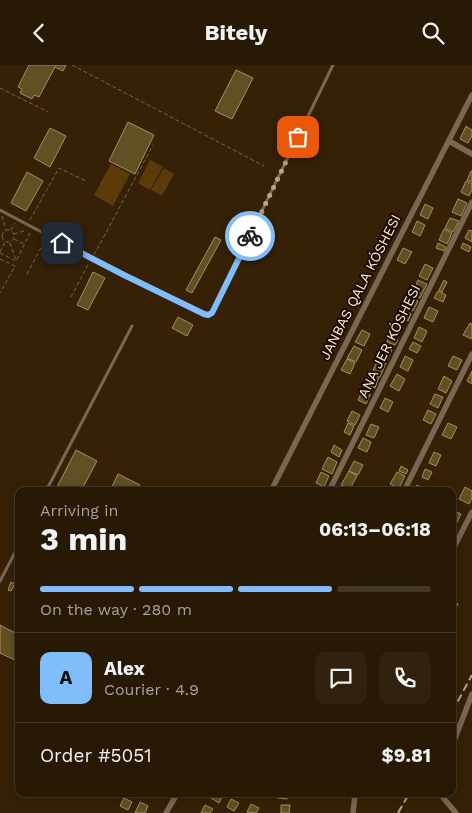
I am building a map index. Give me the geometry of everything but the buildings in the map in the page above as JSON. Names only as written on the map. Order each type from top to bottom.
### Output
[{"type":"street","name":"JANBAS QALA KÓSHESI","points":[[273,487],[472,95]]},
{"type":"street","points":[[449,141],[472,154]]},
{"type":"street","name":"ANA JER KÓSHESI","points":[[331,487],[472,202]]},
{"type":"street","points":[[406,487],[472,354]]},
{"type":"street","points":[[456,543],[472,512]]},
{"type":"street","points":[[456,735],[472,693]]},
{"type":"street","points":[[166,813],[176,797]]},
{"type":"street","points":[[353,813],[355,797]]},
{"type":"street","points":[[443,797],[456,813]]},
{"type":"lane","points":[[0,210],[92,259],[208,315],[212,313],[333,65]]},
{"type":"lane","points":[[48,487],[132,326]]},
{"type":"lane","points":[[0,581],[15,553]]},
{"type":"path","points":[[72,65],[264,167]]},
{"type":"path","points":[[0,87],[48,112]]},
{"type":"path","points":[[71,297],[153,145]]},
{"type":"path","points":[[27,225],[59,168],[86,181]]},
{"type":"path","points":[[0,210],[6,231]]},
{"type":"path","points":[[11,231],[17,219]]},
{"type":"path","points":[[14,234],[33,228]]},
{"type":"path","points":[[16,261],[33,228]]},
{"type":"path","points":[[6,231],[11,231],[14,234],[13,239],[9,242],[1,239],[6,231]]},
{"type":"path","points":[[27,274],[47,235]]},
{"type":"path","points":[[13,239],[24,245]]},
{"type":"path","points":[[6,242],[0,253],[16,261]]},
{"type":"path","points":[[9,242],[16,261]]},
{"type":"path","points":[[0,259],[15,266],[0,293]]},
{"type":"shaded area","points":[[150,160],[163,167],[150,190],[138,183]]},
{"type":"shaded area","points":[[111,164],[130,174],[113,206],[94,195]]},
{"type":"shaded area","points":[[164,168],[174,174],[162,196],[151,190]]},
{"type":"railway","points":[[456,705],[472,675]]},
{"type":"railway","points":[[398,813],[407,797]]},
{"type":"way so far","points":[[250,236],[298,137]]},
{"type":"route","points":[[62,243],[208,315],[212,313],[250,236]]}]
